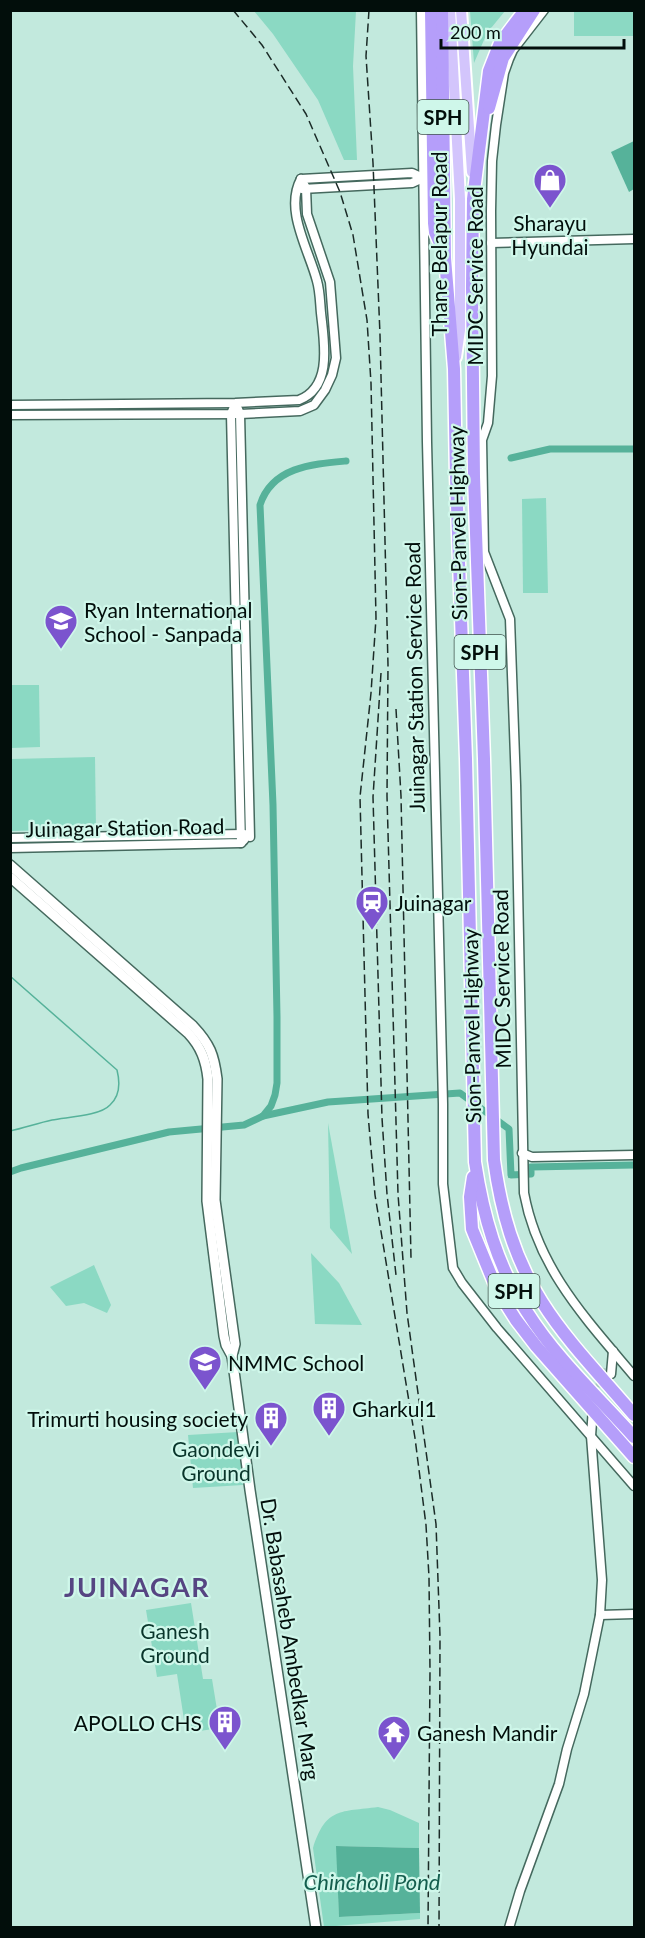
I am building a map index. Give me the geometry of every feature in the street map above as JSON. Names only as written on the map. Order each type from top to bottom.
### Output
[{"type":"highway","points":[[431,10],[440,223]]},
{"type":"highway","name":"SPH","points":[[442,10],[440,223],[454,369]]},
{"type":"highway","name":"SPH","points":[[473,199],[486,91],[495,54],[500,43],[525,10]]},
{"type":"highway","points":[[482,130],[503,58],[534,10]]},
{"type":"highway","name":"Sion-Panvel Highway","points":[[473,199],[472,287],[494,1160],[505,1220],[527,1276],[560,1327],[634,1415]]},
{"type":"highway","name":"Sion-Panvel Highway","points":[[454,369],[473,1089],[476,1162],[480,1193],[491,1235],[511,1284],[527,1312],[545,1338],[634,1437]]},
{"type":"highway","points":[[476,1162],[470,1197],[472,1229],[497,1290],[536,1346],[634,1457]]},
{"type":"main road","name":"Thane Belapur Road","points":[[450,10],[460,199],[460,330],[454,369]]},
{"type":"main road","name":"Thane Belapur Road","points":[[461,10],[473,199]]},
{"type":"main road","name":"Dr. Babasaheb Ambedkar Marg","points":[[10,865],[99,949]]},
{"type":"main road","name":"Dr. Babasaheb Ambedkar Marg","points":[[10,877],[207,1040],[215,1059],[212,1079],[212,1152],[215,1200],[235,1344],[232,1356],[316,1928]]},
{"type":"street","name":"Juinagar Station Service Road","points":[[421,10],[427,430],[443,1089],[443,1184],[453,1268],[497,1328],[634,1486]]},
{"type":"street","name":"MIDC Service Road","points":[[544,10],[513,50],[504,73],[492,161],[492,376],[488,423],[482,440],[480,552],[510,619],[516,785],[522,1165],[528,1212],[535,1236],[562,1288],[634,1376]]},
{"type":"street","points":[[301,179],[412,173],[423,178]]},
{"type":"street","points":[[295,189],[412,183],[423,178]]},
{"type":"street","points":[[10,415],[235,414],[300,411],[314,405],[325,390],[336,358],[330,282],[307,214],[306,188],[301,179]]},
{"type":"street","points":[[10,405],[235,403],[299,400],[309,397],[322,372],[325,350],[318,283],[296,217],[295,189],[301,179]]},
{"type":"street","points":[[491,243],[634,239]]},
{"type":"street","name":"Juinagar Station Road","points":[[235,403],[244,837]]},
{"type":"street","points":[[34,404],[35,415]]},
{"type":"street","name":"Juinagar Station Road","points":[[10,838],[244,837]]},
{"type":"street","name":"Juinagar Station Road","points":[[10,848],[244,837]]},
{"type":"street","points":[[522,1153],[532,1157],[634,1155]]},
{"type":"street","points":[[604,1366],[613,1351]]},
{"type":"street","points":[[611,1374],[613,1351]]},
{"type":"street","points":[[509,1928],[520,1891],[560,1784],[567,1749],[584,1694],[600,1615],[602,1580],[591,1436],[597,1413]]},
{"type":"street","points":[[600,1615],[634,1614]]},
{"type":"green space","points":[[254,11],[356,11],[353,66],[357,160],[344,160],[318,100],[273,34]]},
{"type":"green space","points":[[470,11],[505,11],[487,33],[474,63]]},
{"type":"green space","points":[[574,11],[634,11],[634,36],[574,36]]},
{"type":"green space","points":[[546,498],[548,593],[523,593],[522,499]]},
{"type":"green space","points":[[11,685],[39,685],[40,747],[11,748]]},
{"type":"green space","points":[[95,757],[96,829],[11,831],[11,759]]},
{"type":"green space","points":[[328,1123],[352,1254],[330,1228]]},
{"type":"green space","points":[[311,1253],[339,1283],[362,1325],[315,1324]]},
{"type":"green space","points":[[94,1265],[111,1305],[107,1313],[84,1303],[66,1306],[50,1287]]},
{"type":"green space","name":"Gaondevi Ground","points":[[238,1432],[243,1485],[193,1488],[188,1435]]},
{"type":"green space","name":"Ganesh Ground","points":[[191,1603],[203,1679],[212,1679],[220,1728],[186,1733],[177,1674],[157,1677],[146,1610]]},
{"type":"green space","points":[[378,1807],[419,1823],[419,1848],[337,1846],[339,1917],[420,1913],[420,1919],[324,1927],[313,1848],[318,1835],[323,1825],[336,1814]]},
{"type":"water","points":[[634,141],[634,189],[629,192],[611,152]]},
{"type":"water","name":"Chincholi Pond","points":[[336,1846],[419,1848],[420,1913],[339,1917]]},
{"type":"waterway","points":[[511,458],[550,449],[634,449]]},
{"type":"waterway","points":[[10,1172],[169,1132],[244,1125],[263,1116],[271,1106],[277,1083],[277,1017],[273,805],[260,505],[266,492],[284,475],[307,466],[346,461]]},
{"type":"waterway","points":[[10,976],[117,1070],[119,1084],[113,1101],[99,1112],[52,1120],[10,1131]]},
{"type":"waterway","points":[[263,1116],[328,1102],[460,1093],[509,1129],[511,1175],[531,1174],[531,1167],[634,1165]]},
{"type":"tunnel","points":[[596,1399],[604,1366]]},
{"type":"railway","points":[[233,10],[262,45],[306,114],[340,192],[353,235],[367,320],[371,383],[376,618],[360,797],[368,1114],[375,1195],[415,1438],[426,1525],[430,1671],[428,1928]]},
{"type":"railway","points":[[369,10],[366,56],[380,335],[388,665],[387,796],[398,1194],[407,1313],[436,1524],[440,1636],[439,1928]]},
{"type":"railway","points":[[381,673],[373,797],[382,1118],[396,1275]]},
{"type":"railway","points":[[396,709],[401,796],[411,1258]]},
{"type":"place","name":"Sharayu Hyundai","points":[[550,209]]},
{"type":"place","name":"Ryan International School - Sanpada","points":[[61,650]]},
{"type":"place","name":"Juinagar","points":[[372,931]]},
{"type":"place","name":"NMMC School","points":[[205,1391]]},
{"type":"place","name":"Gharkul1","points":[[329,1437]]},
{"type":"place","name":"Trimurti housing society","points":[[271,1447]]},
{"type":"place","name":"APOLLO CHS","points":[[225,1751]]},
{"type":"place","name":"Ganesh Mandir","points":[[394,1761]]},
{"type":"district","name":"JUINAGAR","points":[[137,1586]]}]
